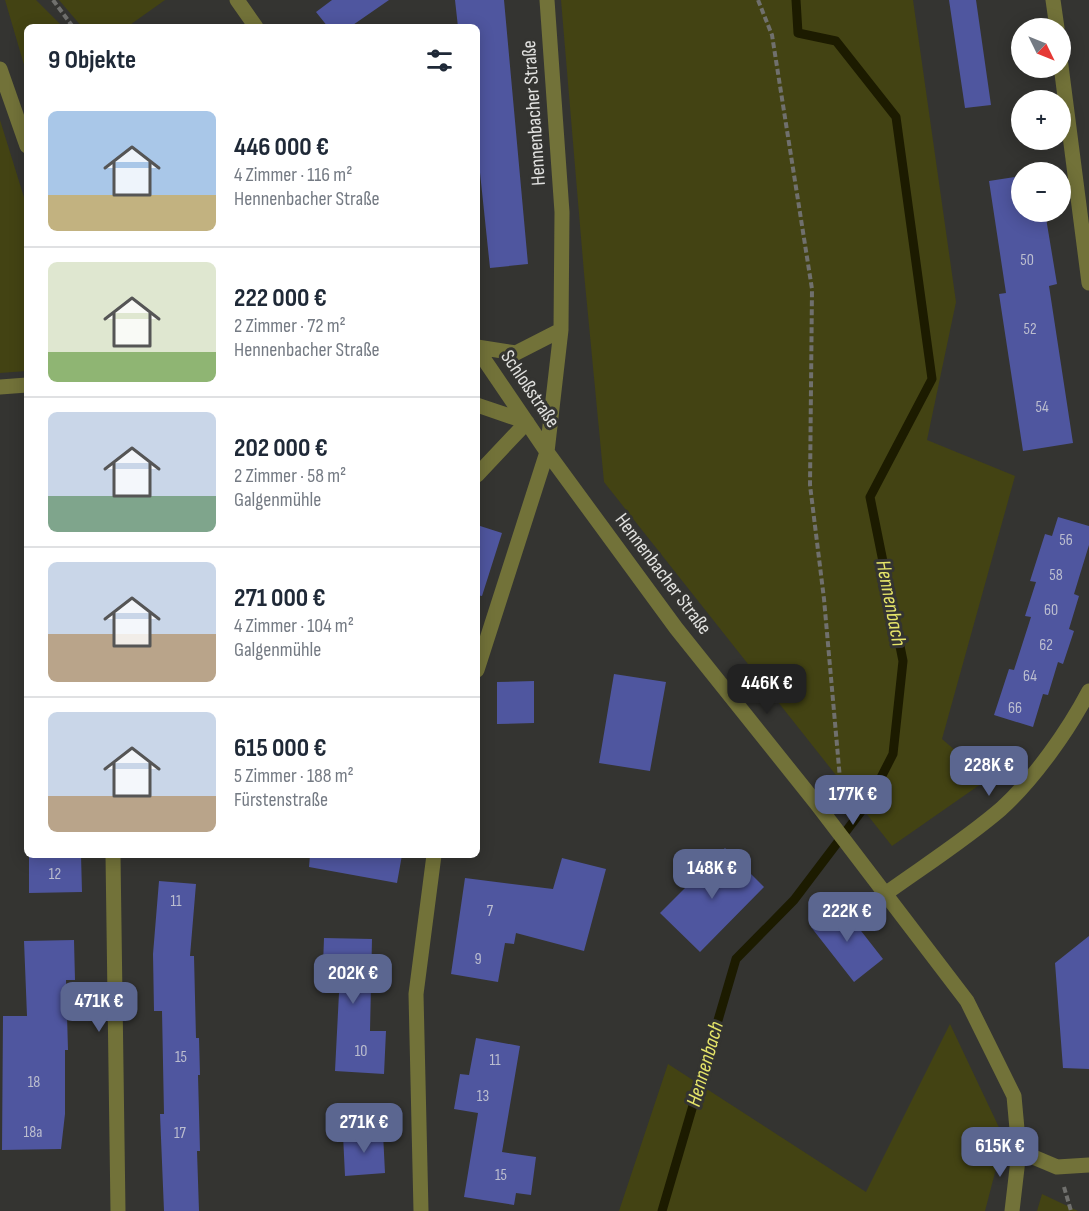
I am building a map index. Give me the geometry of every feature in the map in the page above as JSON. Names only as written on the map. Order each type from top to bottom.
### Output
[{"type":"street","points":[[237,0],[254,24]]},
{"type":"street","name":"Hennenbacher Straße","points":[[547,0],[562,212],[561,330],[547,452],[676,628],[816,803],[967,1001],[1014,1096],[1019,1151],[1012,1211]]},
{"type":"street","points":[[1053,0],[1056,18]]},
{"type":"street","points":[[0,69],[24,137]]},
{"type":"street","points":[[1063,78],[1089,283]]},
{"type":"street","points":[[480,348],[516,353],[561,330]]},
{"type":"street","name":"Schloßstraße","points":[[480,352],[547,452]]},
{"type":"street","points":[[0,387],[24,384]]},
{"type":"street","points":[[480,406],[527,422],[480,472]]},
{"type":"street","points":[[480,661],[547,452]]},
{"type":"street","points":[[885,894],[960,841],[1002,807],[1039,766],[1072,722],[1089,691]]},
{"type":"street","points":[[113,858],[118,1211]]},
{"type":"street","points":[[421,1211],[416,994],[434,858]]},
{"type":"street","points":[[1019,1151],[1057,1167],[1089,1165]]},
{"type":"path","points":[[53,0],[71,24]]},
{"type":"path","points":[[758,0],[772,35],[812,289],[810,485],[824,599],[840,779],[816,803]]},
{"type":"shaded area","points":[[5,0],[36,0],[60,24],[24,24],[24,65]]},
{"type":"shaded area","points":[[59,0],[165,0],[131,24],[79,24]]},
{"type":"shaded area","points":[[561,0],[913,0],[956,302],[927,440],[1015,476],[942,739],[988,779],[892,846],[604,482]]},
{"type":"shaded area","points":[[0,120],[24,197],[24,371],[0,373]]},
{"type":"shaded area","points":[[950,1024],[1004,1138],[985,1211],[619,1211],[668,1064],[866,1192]]},
{"type":"shaded area","points":[[1042,1194],[1078,1211],[1037,1211]]},
{"type":"building","points":[[332,0],[389,0],[354,24],[326,24],[316,12]]},
{"type":"building","points":[[455,0],[504,0],[528,264],[490,268],[480,173],[480,24],[458,24]]},
{"type":"building","points":[[949,0],[976,0],[991,105],[965,108]]},
{"type":"building","points":[[1011,178],[1011,222],[1047,222],[1057,284],[1049,286],[1073,443],[1023,451],[999,294],[1006,293],[989,181]]},
{"type":"building","points":[[1058,517],[1089,526],[1089,545],[1074,594],[1079,596],[1069,629],[1074,631],[1063,664],[1058,662],[1048,695],[1043,694],[1033,727],[994,715],[1009,669],[1014,670],[1031,617],[1025,616],[1036,582],[1030,581],[1045,534],[1052,536]]},
{"type":"building","points":[[480,526],[502,533],[482,596],[480,596]]},
{"type":"building","points":[[614,674],[666,682],[650,771],[599,763]]},
{"type":"building","points":[[534,681],[534,723],[497,724],[497,682]]},
{"type":"building","points":[[725,848],[764,887],[700,952],[660,913]]},
{"type":"building","points":[[29,858],[81,858],[82,892],[29,893]]},
{"type":"building","points":[[310,858],[401,858],[397,883],[309,867]]},
{"type":"building","points":[[562,858],[606,869],[584,951],[516,933],[514,944],[505,943],[498,982],[451,974],[465,878],[553,889]]},
{"type":"building","points":[[159,881],[196,884],[190,956],[194,956],[196,1038],[199,1038],[200,1151],[197,1151],[199,1211],[164,1211],[160,1114],[164,1114],[162,1011],[154,1011],[153,954]]},
{"type":"building","points":[[840,904],[883,959],[854,982],[811,927]]},
{"type":"building","points":[[1089,936],[1089,1069],[1063,1068],[1055,963]]},
{"type":"building","points":[[324,938],[372,939],[370,1031],[386,1031],[384,1074],[335,1071],[339,993],[322,993]]},
{"type":"building","points":[[74,940],[75,980],[66,980],[68,1050],[65,1050],[65,1114],[61,1149],[2,1150],[3,1016],[27,1016],[24,941]]},
{"type":"building","points":[[476,1038],[520,1046],[502,1152],[536,1157],[531,1195],[516,1193],[514,1205],[464,1197],[478,1113],[454,1109],[460,1074],[469,1075]]},
{"type":"building","points":[[383,1133],[385,1173],[345,1176],[343,1135]]},
{"type":"waterway","name":"Hennenbach","points":[[662,1211],[736,959],[794,900],[869,801],[893,754],[903,661],[870,497],[932,379],[896,117],[836,41],[798,33],[796,0]]}]
